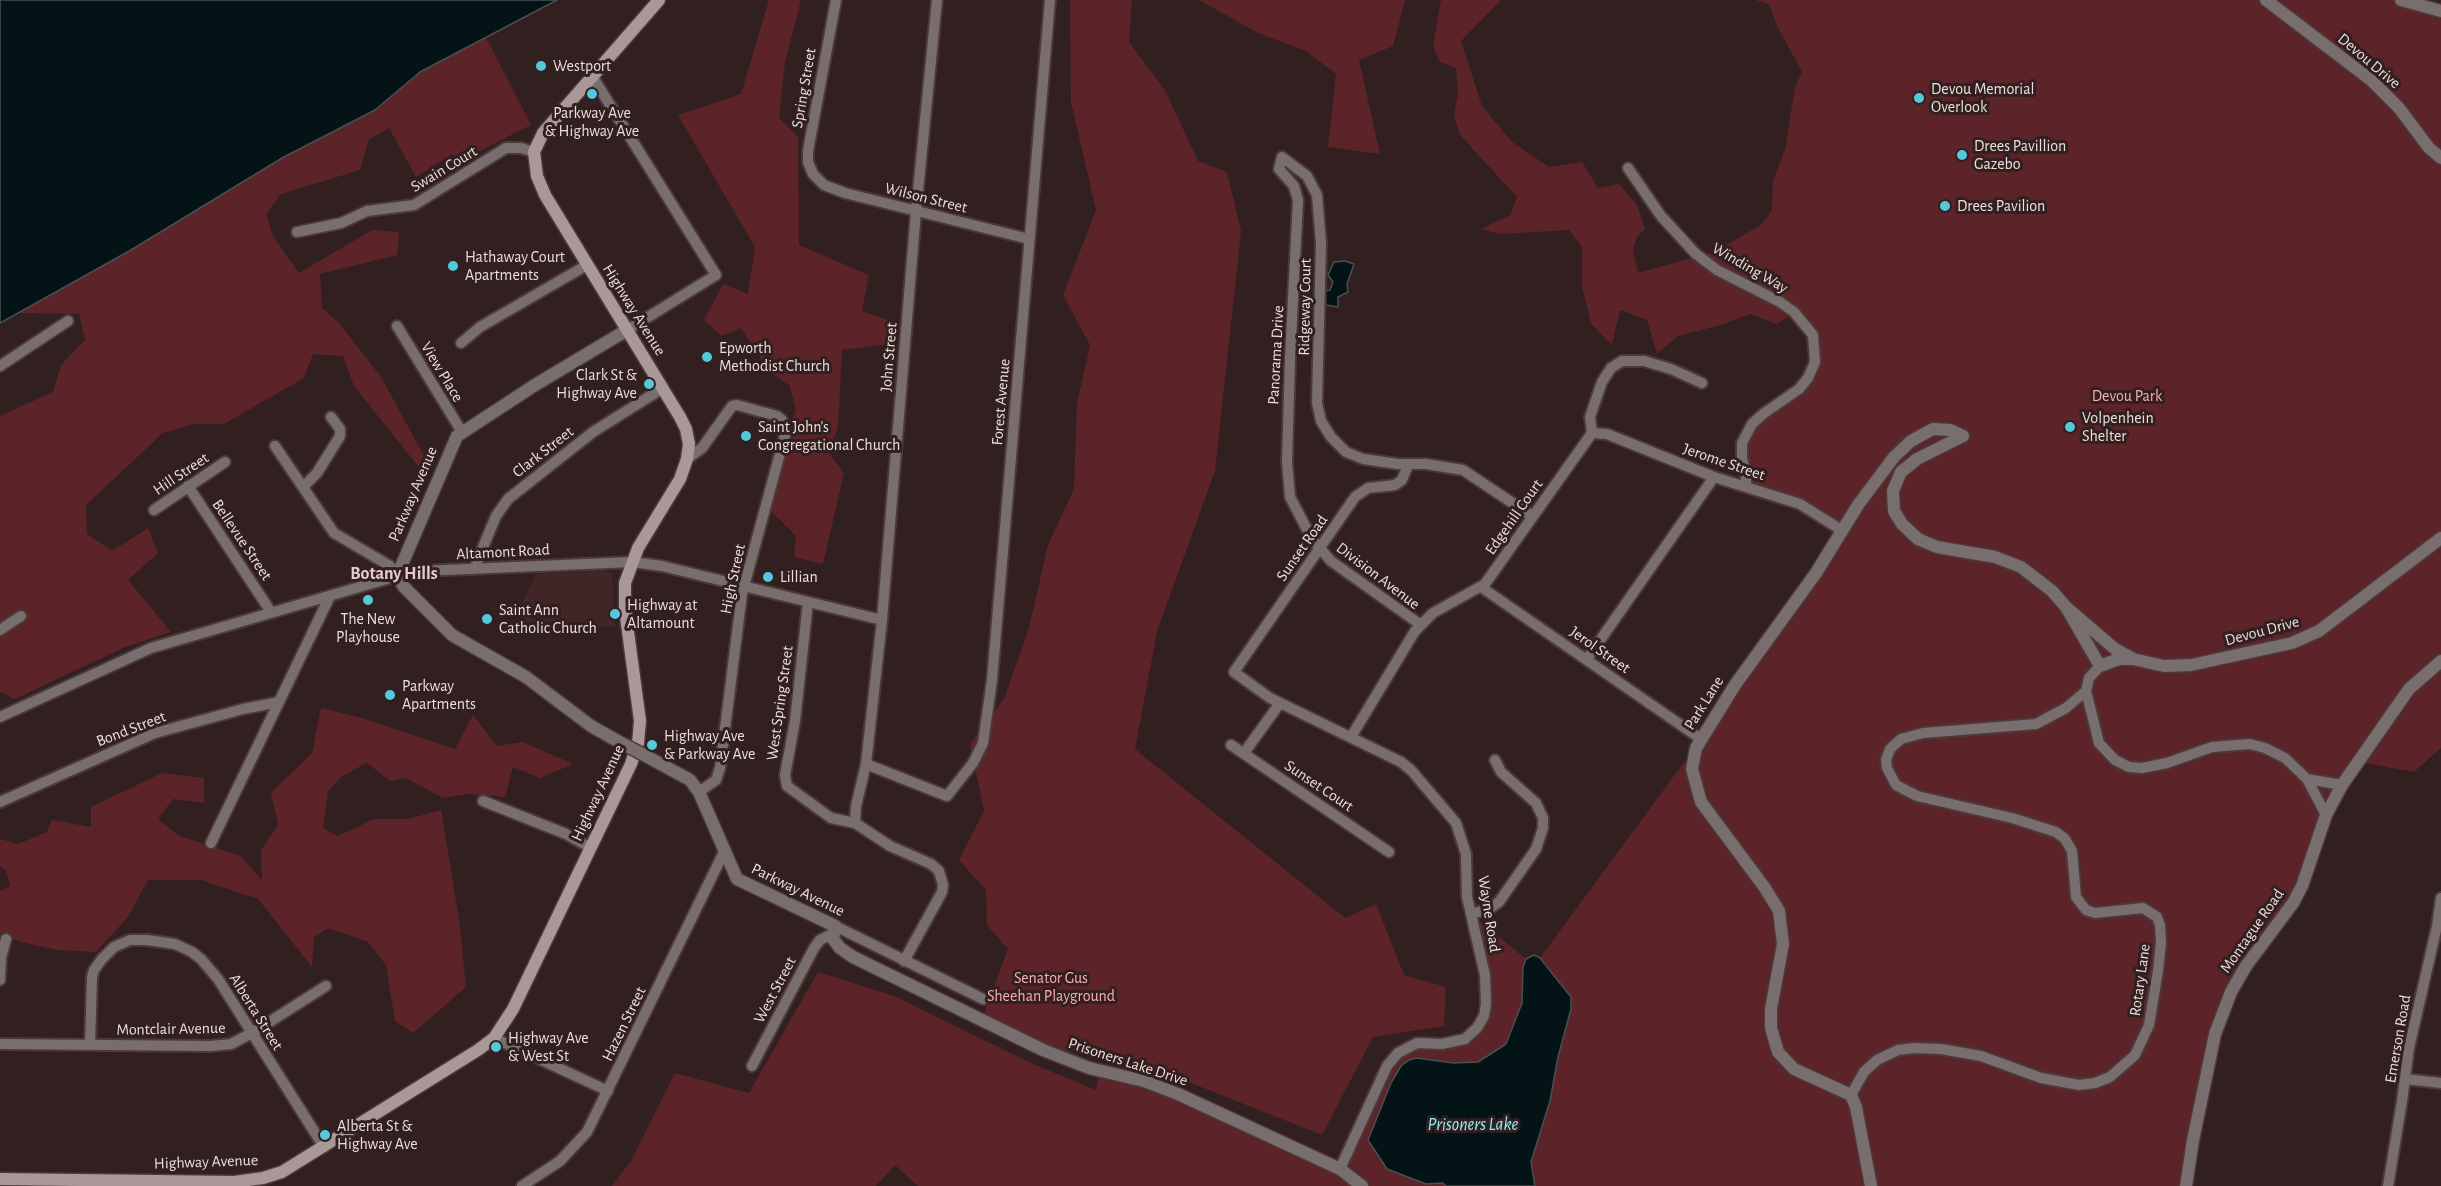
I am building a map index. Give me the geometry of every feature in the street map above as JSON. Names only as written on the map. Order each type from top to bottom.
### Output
[{"type":"main road","points":[[534,153],[543,133],[659,0]]},
{"type":"main road","name":"Highway Avenue","points":[[0,1179],[242,1184],[282,1172],[456,1065],[494,1038],[517,1003],[631,764],[640,736],[625,609],[625,583],[632,562],[680,479],[689,444],[686,429],[663,388],[586,265],[537,176],[534,153]]},
{"type":"street","name":"Spring Street","points":[[818,179],[808,162],[808,151],[836,0]]},
{"type":"street","name":"John Street","points":[[855,823],[856,806],[867,764],[882,620],[916,211],[937,0]]},
{"type":"street","name":"Forest Avenue","points":[[867,764],[948,796],[980,750],[986,729],[1050,0]]},
{"type":"street","name":"Devou Drive","points":[[2266,0],[2371,80],[2399,108],[2429,148],[2441,158]]},
{"type":"street","points":[[2401,0],[2441,11]]},
{"type":"street","name":"Parkway Avenue","points":[[592,76],[716,275],[462,432],[451,445],[397,576],[404,587],[452,635],[526,677],[591,726],[690,780],[699,792],[737,879],[834,930],[983,999]]},
{"type":"street","name":"Swain Court","points":[[297,232],[341,223],[367,211],[414,205],[506,148],[520,148],[534,153]]},
{"type":"street","name":"Ridgeway Court","points":[[1280,161],[1282,157],[1307,176],[1317,195],[1320,213],[1317,403],[1321,421],[1331,438],[1346,452],[1363,459],[1408,465]]},
{"type":"street","name":"Panorama Drive","points":[[1280,161],[1279,169],[1294,186],[1299,200],[1290,359],[1287,462],[1289,492],[1299,518],[1319,549]]},
{"type":"street","name":"Winding Way","points":[[1628,168],[1661,216],[1696,254],[1717,270],[1780,302],[1794,312],[1813,335],[1815,362],[1808,378],[1799,389],[1752,424],[1746,436],[1741,452],[1746,486]]},
{"type":"street","name":"Wilson Street","points":[[818,179],[824,185],[845,193],[1029,239]]},
{"type":"street","points":[[461,343],[480,327],[586,265]]},
{"type":"street","points":[[0,366],[68,321]]},
{"type":"street","name":"View Place","points":[[398,326],[462,432]]},
{"type":"street","points":[[1592,433],[1590,417],[1602,382],[1611,368],[1622,361],[1644,361],[1671,369],[1702,383]]},
{"type":"street","name":"Clark Street","points":[[474,569],[496,516],[508,499],[593,432],[663,388]]},
{"type":"street","name":"High Street","points":[[687,459],[702,448],[732,406],[737,405],[777,416],[782,420],[786,431],[744,586],[720,768],[716,780],[699,792]]},
{"type":"street","points":[[303,487],[317,473],[340,436],[340,429],[331,417]]},
{"type":"street","name":"Park Lane","points":[[1851,1095],[1794,1069],[1785,1062],[1776,1046],[1771,1028],[1771,1009],[1783,944],[1781,920],[1765,888],[1701,802],[1692,769],[1696,748],[1701,739],[1894,456],[1911,441],[1933,429],[1950,430],[1963,436]]},
{"type":"street","name":"Jerome Street","points":[[1592,433],[1607,434],[1714,477],[1800,504],[1842,531]]},
{"type":"street","name":"Edgehill Court","points":[[1351,737],[1408,641],[1433,613],[1480,587],[1500,564],[1592,433]]},
{"type":"street","name":"Devou Drive","points":[[1963,436],[1917,459],[1901,472],[1893,491],[1894,511],[1902,524],[1918,539],[1937,547],[1995,557],[2015,564],[2052,591],[2115,649],[2133,659]]},
{"type":"street","points":[[275,446],[334,533],[390,566],[397,576]]},
{"type":"street","name":"Hill Street","points":[[154,510],[225,462]]},
{"type":"street","points":[[1408,465],[1426,464],[1463,470],[1532,516]]},
{"type":"street","name":"Sunset Road","points":[[1234,672],[1355,497],[1368,488],[1395,485],[1402,480],[1408,465]]},
{"type":"street","points":[[1587,659],[1714,477]]},
{"type":"street","name":"Bellevue Street","points":[[188,486],[271,612]]},
{"type":"street","name":"Devou Drive","points":[[2066,606],[2100,666],[2119,659],[2133,659],[2164,666],[2191,665],[2301,640],[2331,624],[2441,538]]},
{"type":"street","name":"Division Avenue","points":[[1319,549],[1344,572],[1421,626]]},
{"type":"street","name":"Altamont Road","points":[[0,717],[150,648],[420,571],[632,562],[662,566],[882,620]]},
{"type":"street","name":"Jerol Street","points":[[1480,587],[1701,739]]},
{"type":"street","points":[[211,843],[330,596]]},
{"type":"street","name":"West Spring Street","points":[[808,602],[795,721],[785,775],[787,786],[831,818],[855,823],[890,846],[931,864],[939,871],[942,877],[942,892],[904,961]]},
{"type":"street","points":[[0,630],[21,616]]},
{"type":"street","name":"Montague Road","points":[[2186,1186],[2215,1034],[2231,992],[2246,966],[2293,903],[2302,886],[2326,815],[2342,785],[2409,689],[2441,662]]},
{"type":"street","points":[[2100,666],[2089,678],[2086,691],[2099,743],[2109,756],[2121,763],[2142,768],[2167,763],[2212,747],[2250,744],[2265,748],[2285,758],[2307,779],[2326,815]]},
{"type":"street","name":"Wayne Road","points":[[1234,672],[1255,689],[1280,703],[1406,766],[1422,780],[1450,814],[1461,834],[1466,855],[1467,897],[1485,975],[1484,1016],[1477,1028],[1465,1039],[1443,1044],[1417,1043],[1398,1053],[1387,1066],[1340,1169]]},
{"type":"street","name":"Rotary Lane","points":[[1851,1095],[1864,1072],[1877,1060],[1898,1050],[1941,1049],[1981,1056],[2041,1078],[2079,1085],[2095,1083],[2110,1077],[2135,1055],[2148,1025],[2158,971],[2161,943],[2157,916],[2143,908],[2095,913],[2086,910],[2076,897],[2072,851],[2065,839],[2056,832],[2013,818],[1917,796],[1896,785],[1887,768],[1886,760],[1890,749],[1895,742],[1907,736],[2036,724],[2066,708],[2086,691]]},
{"type":"street","name":"Bond Street","points":[[0,802],[155,734],[279,702]]},
{"type":"street","points":[[1244,753],[1280,703]]},
{"type":"street","name":"Sunset Court","points":[[1231,745],[1389,852]]},
{"type":"street","points":[[1471,914],[1489,909],[1499,902],[1536,849],[1543,828],[1543,818],[1536,803],[1501,772],[1495,760]]},
{"type":"street","points":[[2307,779],[2342,785]]},
{"type":"street","points":[[483,801],[558,831],[591,848]]},
{"type":"street","name":"Hazen Street","points":[[522,1186],[560,1161],[587,1132],[724,852]]},
{"type":"street","name":"Emerson Road","points":[[2388,1186],[2409,1048],[2437,926],[2441,898]]},
{"type":"street","name":"West Street","points":[[752,1066],[814,948],[834,930]]},
{"type":"street","name":"Prisoners Lake Drive","points":[[834,930],[840,948],[853,957],[1043,1050],[1089,1068],[1144,1081],[1178,1094],[1340,1169],[1362,1186]]},
{"type":"street","points":[[0,980],[1,958],[6,939]]},
{"type":"street","name":"Alberta Street","points":[[90,1045],[94,970],[114,947],[130,940],[175,944],[192,952],[218,979],[324,1147]]},
{"type":"street","name":"Montclair Avenue","points":[[0,1044],[211,1046],[231,1044],[326,986]]},
{"type":"street","points":[[494,1038],[608,1091]]},
{"type":"street","points":[[2405,1079],[2441,1083]]},
{"type":"street","points":[[1851,1095],[1856,1107],[1871,1186]]},
{"type":"shaded area","points":[[607,570],[612,574],[615,627],[539,629],[516,617],[536,574]]},
{"type":"green space","points":[[769,0],[801,0],[785,62],[779,118],[798,137],[799,245],[869,275],[862,311],[890,321],[888,344],[842,350],[838,428],[828,452],[844,473],[823,564],[794,557],[796,536],[767,507],[786,431],[796,411],[790,386],[770,372],[741,328],[722,336],[704,320],[723,284],[748,294],[755,247],[678,115],[741,94]]},
{"type":"green space","name":"Senator Gus Sheehan Playground","points":[[1070,0],[1132,0],[1129,42],[1165,90],[1198,161],[1227,172],[1241,231],[1215,471],[1157,631],[1135,749],[1345,918],[1376,904],[1404,975],[1446,987],[1444,1026],[1373,1037],[1322,1135],[1186,1081],[1083,1047],[1066,1054],[983,1016],[1008,949],[987,925],[986,890],[959,860],[984,811],[970,744],[1004,699],[1029,628],[1048,545],[1074,489],[1077,403],[1090,345],[1063,295],[1096,210],[1071,102]]},
{"type":"green space","points":[[1199,0],[1405,0],[1393,46],[1359,60],[1380,154],[1328,147],[1336,74],[1306,51],[1258,33]]},
{"type":"green space","name":"Devou Park","points":[[1441,0],[1501,0],[1461,41],[1482,106],[1512,142],[1549,167],[1582,162],[1598,188],[1619,184],[1637,205],[1645,229],[1637,237],[1633,250],[1638,273],[1714,252],[1761,225],[1772,210],[1773,181],[1785,149],[1795,87],[1802,72],[1777,26],[1769,4],[1755,0],[2401,0],[2438,9],[2441,0],[2441,748],[2414,772],[2359,762],[2342,785],[2302,886],[2223,1011],[2186,1186],[918,1186],[895,1165],[876,1186],[612,1186],[631,1161],[675,1073],[749,1093],[818,972],[894,996],[1033,1064],[1096,1090],[1099,1071],[1144,1081],[1340,1169],[1387,1066],[1403,1048],[1465,1039],[1486,1003],[1471,914],[1526,959],[1534,955],[1540,958],[1701,739],[1842,531],[1813,512],[1746,486],[1742,458],[1749,428],[1799,389],[1815,348],[1795,312],[1777,324],[1750,314],[1721,325],[1678,336],[1657,354],[1647,320],[1620,310],[1612,345],[1591,323],[1582,287],[1582,247],[1569,230],[1501,234],[1481,229],[1510,215],[1517,197],[1460,135],[1454,115],[1458,94],[1456,68],[1440,62],[1433,47]]},
{"type":"green space","points":[[486,37],[531,125],[462,160],[452,154],[416,177],[389,128],[369,139],[360,170],[281,194],[266,214],[273,236],[299,273],[372,230],[399,232],[397,255],[320,274],[322,308],[340,324],[381,377],[429,465],[418,466],[354,386],[343,356],[313,354],[304,378],[224,424],[194,424],[163,433],[86,505],[87,534],[112,551],[148,528],[158,553],[128,580],[171,632],[125,647],[15,699],[0,692],[0,416],[53,392],[61,365],[85,340],[79,314],[17,313],[131,250],[282,158],[375,110],[420,72]]},
{"type":"green space","points":[[321,708],[362,718],[455,749],[473,715],[497,746],[523,742],[573,764],[540,778],[513,767],[505,797],[467,794],[443,798],[406,778],[390,781],[367,763],[342,776],[328,791],[323,828],[338,836],[374,819],[408,819],[441,810],[460,926],[466,987],[413,1033],[395,1021],[386,965],[368,942],[328,928],[314,937],[312,967],[258,899],[201,880],[148,880],[128,917],[96,952],[57,950],[21,942],[0,934],[0,891],[10,886],[6,870],[0,866],[0,839],[18,844],[47,832],[52,820],[91,827],[91,807],[162,773],[204,778],[204,803],[173,799],[158,819],[180,836],[241,856],[262,880],[261,851],[278,824],[271,793],[312,753]]},
{"type":"water","points":[[0,0],[557,0],[420,72],[375,110],[282,158],[131,250],[0,323]]},
{"type":"water","points":[[1345,261],[1354,264],[1347,284],[1348,292],[1338,297],[1338,307],[1326,305],[1324,291],[1330,290],[1333,282],[1328,275],[1334,262]]},
{"type":"water","name":"Prisoners Lake","points":[[1534,955],[1540,958],[1571,997],[1571,1009],[1558,1057],[1550,1101],[1531,1162],[1535,1186],[1426,1184],[1387,1169],[1368,1140],[1391,1083],[1401,1066],[1417,1058],[1453,1063],[1478,1062],[1506,1044],[1522,1003],[1523,967],[1526,959]]},
{"type":"place","name":"Westport","points":[[541,66]]},
{"type":"place","name":"Parkway Ave & Highway Ave","points":[[592,94]]},
{"type":"place","name":"Devou Memorial Overlook","points":[[1919,98]]},
{"type":"place","name":"Drees Pavillion Gazebo","points":[[1962,155]]},
{"type":"place","name":"Drees Pavilion","points":[[1945,206]]},
{"type":"place","name":"Hathaway Court Apartments","points":[[453,266]]},
{"type":"place","name":"Epworth Methodist Church","points":[[707,357]]},
{"type":"place","name":"Clark St & Highway Ave","points":[[649,384]]},
{"type":"place","name":"Volpenhein Shelter","points":[[2070,427]]},
{"type":"place","name":"Saint John’s Congregational Church","points":[[746,436]]},
{"type":"place","name":"Lillian","points":[[768,577]]},
{"type":"place","name":"The New Playhouse","points":[[368,600]]},
{"type":"place","name":"Highway at Altamount","points":[[615,614]]},
{"type":"place","name":"Saint Ann Catholic Church","points":[[487,619]]},
{"type":"place","name":"Parkway Apartments","points":[[390,695]]},
{"type":"place","name":"Highway Ave & Parkway Ave","points":[[652,745]]},
{"type":"place","name":"Highway Ave & West St","points":[[496,1047]]},
{"type":"place","name":"Alberta St & Highway Ave","points":[[325,1135]]},
{"type":"district","name":"Botany Hills","points":[[394,574]]}]
